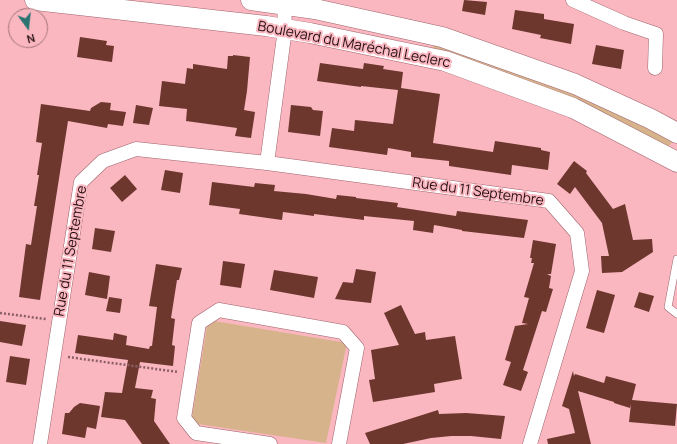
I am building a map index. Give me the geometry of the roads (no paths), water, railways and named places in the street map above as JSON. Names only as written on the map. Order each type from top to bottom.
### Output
[{"type":"main road","name":"Boulevard du Maréchal Leclerc","points":[[35,0],[285,29],[445,61],[573,108],[677,162]]},
{"type":"main road","name":"Boulevard du Maréchal Leclerc","points":[[251,0],[284,2],[442,37],[575,84],[677,132]]},
{"type":"street","points":[[573,0],[624,23],[656,34],[655,68]]},
{"type":"street","points":[[267,163],[285,29],[284,2]]},
{"type":"street","name":"Rue du 11 Septembre","points":[[40,444],[58,321],[81,182],[103,161],[136,149],[267,163],[549,201],[577,233],[582,271],[530,444]]},
{"type":"street","points":[[270,444],[196,433],[184,418],[199,323],[219,310],[343,332],[357,348],[339,444]]},
{"type":"lane","points":[[677,259],[668,307],[677,314]]}]
